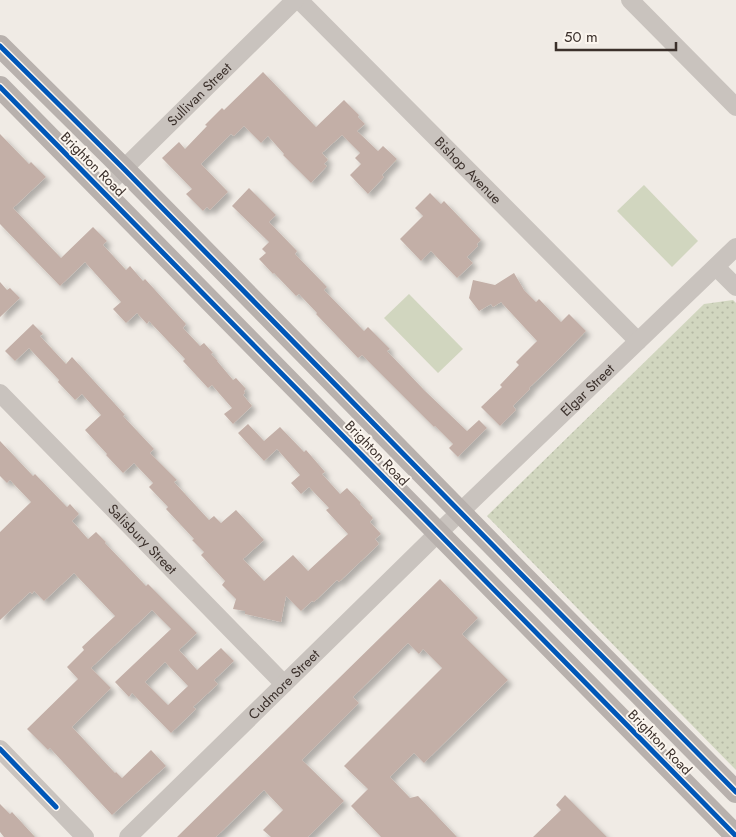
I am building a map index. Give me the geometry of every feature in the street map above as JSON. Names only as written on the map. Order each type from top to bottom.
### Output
[{"type":"main road","name":"Brighton Road","points":[[0,46],[124,169],[736,792]]},
{"type":"main road","name":"Brighton Road","points":[[0,87],[103,189],[736,836]]},
{"type":"street","name":"Sullivan Street","points":[[103,189],[295,0]]},
{"type":"street","name":"Bishop Avenue","points":[[299,0],[638,341]]},
{"type":"street","points":[[630,0],[736,107]]},
{"type":"street","name":"Elgar Street","points":[[439,532],[736,247]]},
{"type":"street","points":[[716,266],[736,287]]},
{"type":"street","name":"Salisbury Street","points":[[0,393],[284,684]]},
{"type":"street","name":"Cudmore Street","points":[[128,837],[439,532]]},
{"type":"street","points":[[0,749],[85,837]]},
{"type":"green space","points":[[644,185],[698,241],[672,267],[617,211]]},
{"type":"green space","points":[[409,294],[463,349],[438,373],[384,318]]},
{"type":"green space","points":[[733,300],[736,303],[736,770],[487,516],[704,304]]},
{"type":"building","points":[[263,72],[316,127],[344,100],[365,124],[357,131],[378,151],[383,146],[397,159],[368,194],[350,175],[361,164],[355,158],[360,153],[342,135],[322,153],[328,160],[324,164],[327,166],[311,183],[283,155],[268,136],[261,143],[244,126],[234,136],[231,134],[201,164],[228,192],[210,210],[207,207],[203,211],[186,194],[192,189],[162,158],[179,142],[185,149],[222,108],[224,110]]},
{"type":"building","points":[[0,134],[29,164],[31,162],[46,177],[13,208],[61,258],[93,227],[107,241],[103,245],[126,270],[130,266],[143,281],[145,279],[186,324],[183,328],[200,346],[204,343],[233,380],[236,378],[246,389],[243,395],[252,406],[233,424],[224,414],[232,408],[212,385],[208,388],[183,361],[185,359],[149,321],[147,324],[137,313],[126,323],[113,309],[121,302],[85,262],[60,286],[0,224]]},
{"type":"building","points":[[249,188],[276,215],[269,222],[297,251],[295,254],[327,287],[324,290],[364,331],[368,327],[390,349],[387,351],[424,390],[467,431],[479,420],[487,428],[458,457],[449,448],[453,444],[435,426],[362,355],[358,358],[299,294],[296,296],[259,259],[266,253],[262,249],[269,242],[232,206]]},
{"type":"building","points":[[430,193],[441,204],[444,201],[481,240],[467,257],[473,263],[457,278],[431,251],[421,261],[400,239],[423,216],[415,208]]},
{"type":"building","points":[[514,273],[524,290],[536,302],[539,299],[561,322],[569,314],[586,331],[529,388],[513,406],[516,410],[500,426],[481,407],[502,387],[500,385],[519,365],[516,362],[537,341],[501,302],[493,307],[491,304],[479,311],[469,298],[473,280],[495,285]]},
{"type":"building","points":[[0,282],[7,290],[10,288],[20,298],[0,317]]},
{"type":"building","points":[[33,324],[43,334],[40,336],[66,364],[72,357],[125,415],[123,416],[154,449],[150,453],[177,480],[174,482],[209,520],[214,516],[221,523],[236,510],[264,540],[243,559],[264,581],[293,555],[308,571],[348,534],[326,510],[329,508],[309,487],[301,494],[291,483],[300,475],[277,449],[264,461],[238,433],[248,424],[264,441],[280,427],[304,452],[306,450],[325,472],[322,474],[340,494],[347,488],[373,518],[370,522],[381,534],[375,539],[379,544],[339,582],[337,580],[314,602],[312,601],[301,611],[286,596],[281,622],[245,614],[245,611],[233,609],[236,599],[222,585],[225,581],[201,555],[204,552],[166,509],[168,507],[149,487],[153,483],[134,463],[123,473],[85,430],[101,415],[82,394],[75,400],[29,348],[15,361],[5,351]]},
{"type":"building","points":[[0,441],[33,476],[35,474],[67,507],[70,504],[79,514],[72,521],[88,539],[96,532],[146,586],[148,584],[197,633],[179,650],[197,670],[221,648],[234,661],[214,680],[218,684],[193,707],[196,709],[171,733],[132,693],[129,697],[115,682],[171,629],[152,610],[91,668],[111,688],[72,727],[122,778],[151,750],[166,766],[112,815],[50,748],[48,750],[27,729],[78,679],[67,667],[84,650],[82,647],[115,616],[74,573],[44,601],[34,591],[32,594],[30,592],[0,620],[0,532],[31,502],[10,480],[7,483],[0,476]],"holes":[[[165,662],[188,686],[168,705],[145,682]]]},
{"type":"building","points":[[440,579],[478,618],[462,634],[508,680],[424,763],[414,753],[390,777],[410,798],[418,796],[457,837],[381,837],[351,806],[368,789],[344,766],[442,668],[423,649],[419,654],[408,643],[353,697],[359,703],[302,760],[344,801],[308,837],[271,837],[263,830],[283,810],[264,790],[216,837],[177,837]]},
{"type":"building","points":[[565,795],[607,837],[533,837],[561,810],[556,805]]},
{"type":"building","points":[[0,804],[10,814],[12,812],[35,837],[4,837],[0,832]]},
{"type":"cycle path","points":[[0,46],[124,169],[736,792]]},
{"type":"cycle path","points":[[0,87],[369,460],[736,836]]},
{"type":"cycle path","points":[[0,749],[56,807]]}]
